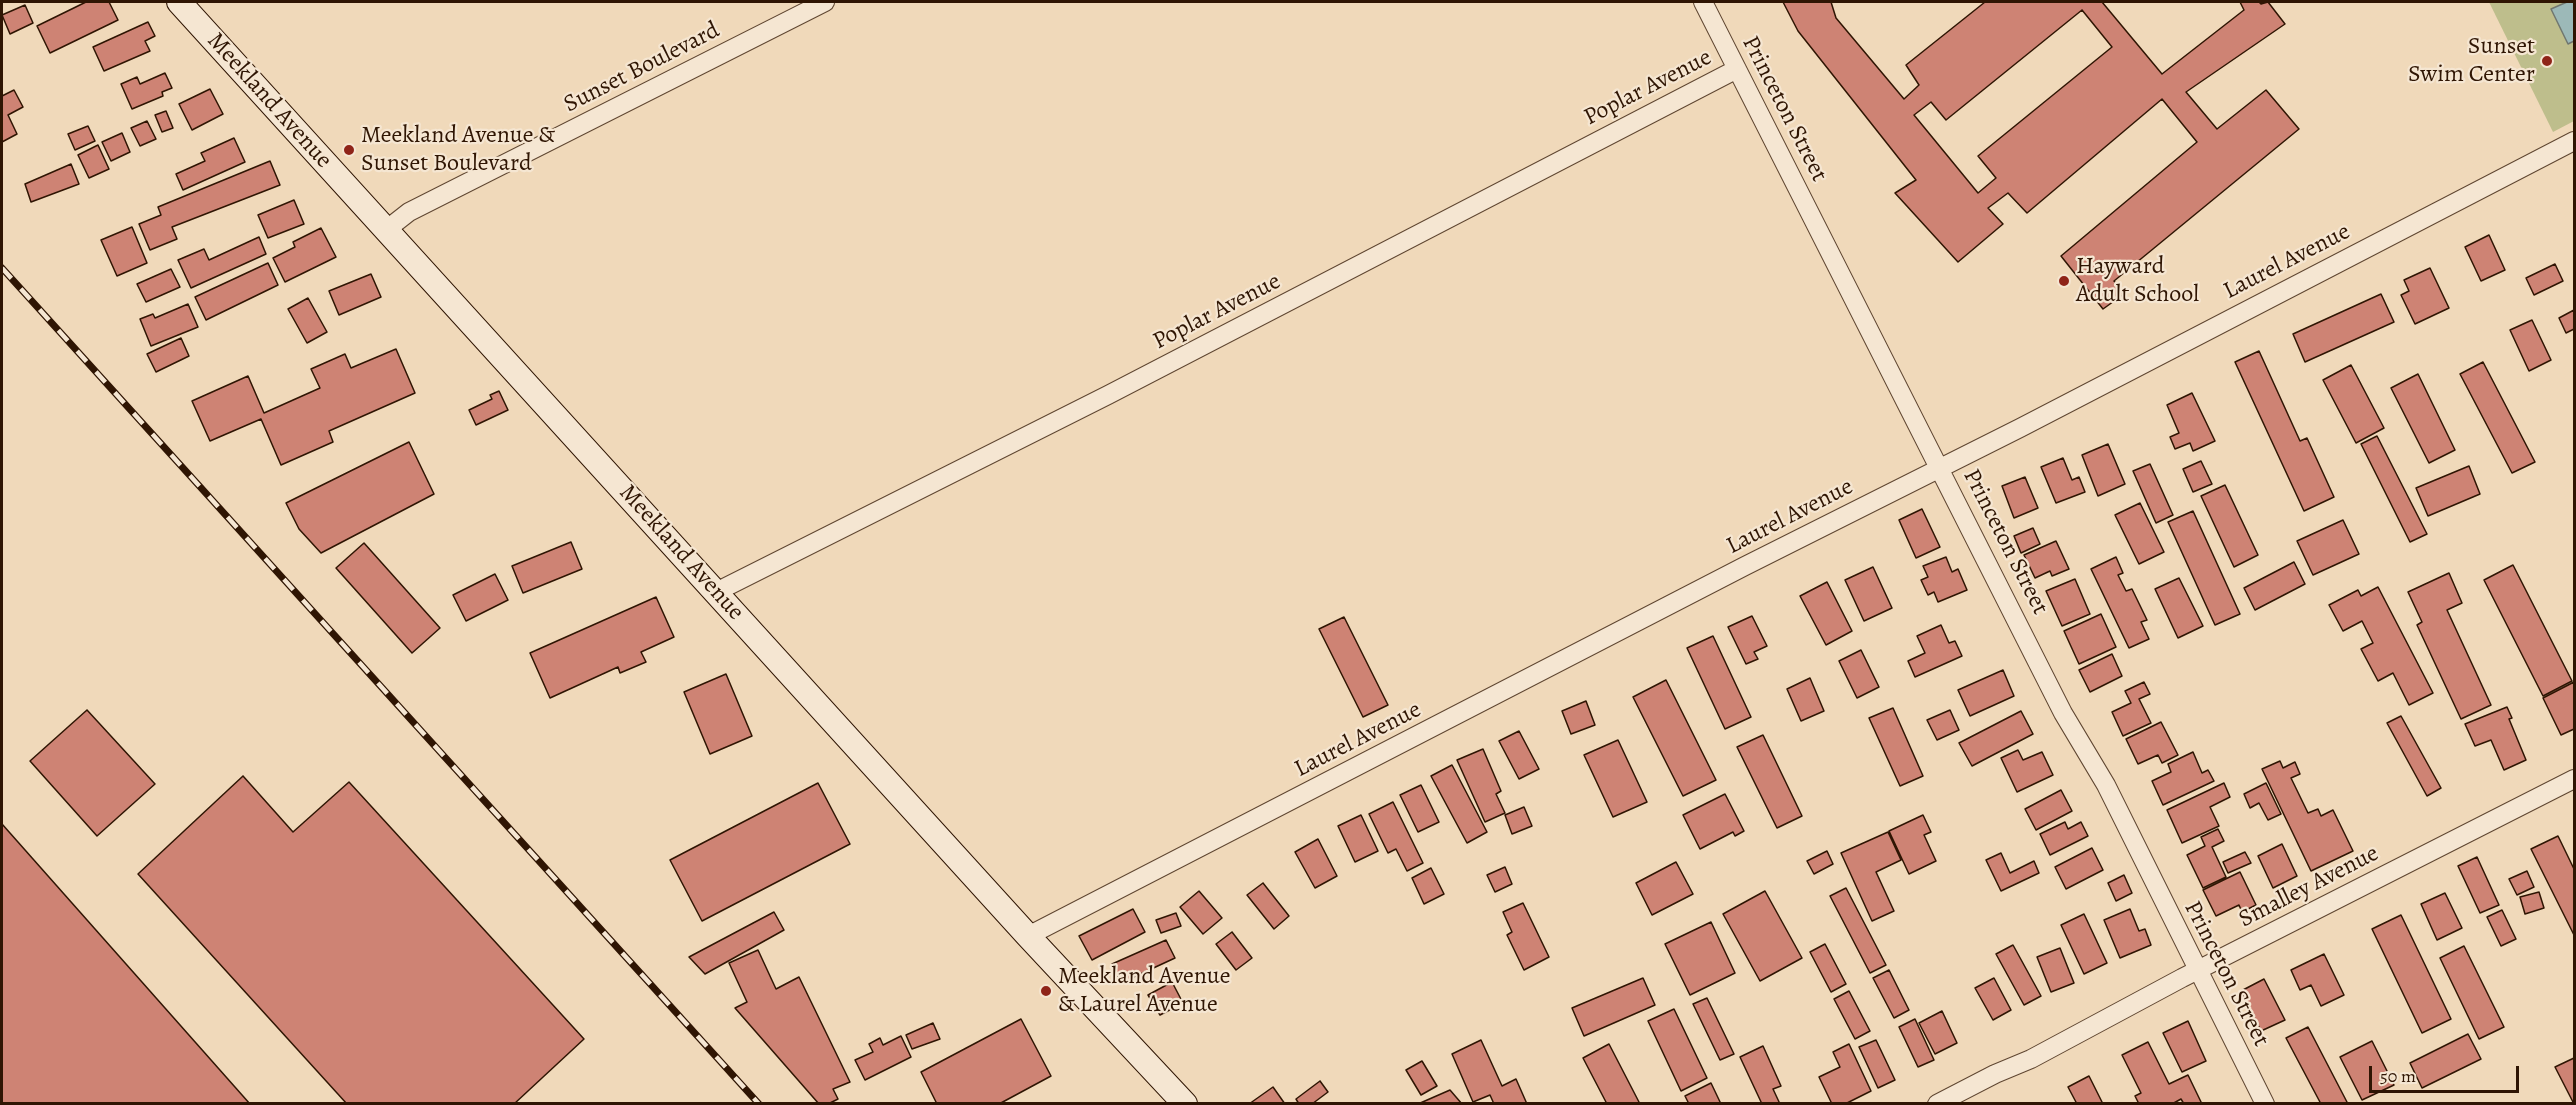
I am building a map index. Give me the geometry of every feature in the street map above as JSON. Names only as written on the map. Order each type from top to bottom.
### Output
[{"type":"street","name":"Meekland Avenue","points":[[179,2],[1028,936],[1185,1104]]},
{"type":"street","name":"Sunset Boulevard","points":[[386,230],[409,212],[790,9],[825,2]]},
{"type":"street","name":"Princeton Street","points":[[1703,2],[2063,712],[2106,785],[2265,1104]]},
{"type":"street","name":"Poplar Avenue","points":[[716,592],[1108,395],[1737,69]]},
{"type":"street","name":"Laurel Avenue","points":[[1028,936],[2574,141]]},
{"type":"street","name":"Smalley Avenue","points":[[1937,1104],[1995,1074],[2031,1059],[2197,971],[2574,778]]},
{"type":"green space","name":"Sunset Swim Center","points":[[2489,2],[2574,2],[2574,121],[2553,132]]},
{"type":"water","points":[[2567,2],[2574,2],[2574,41],[2568,44],[2551,9]]},
{"type":"building","points":[[86,2],[109,2],[118,20],[50,53],[37,26]]},
{"type":"building","points":[[1783,2],[1831,2],[1836,18],[1904,99],[1919,85],[1906,65],[1985,2],[2102,2],[2162,74],[2244,10],[2240,2],[2259,2],[2261,4],[2268,2],[2285,24],[2186,92],[2217,129],[2266,90],[2299,129],[2114,281],[2124,294],[2103,309],[2061,256],[2197,142],[2162,99],[2027,213],[2008,193],[1988,208],[2003,224],[1958,262],[1895,193],[1916,180],[1798,31]],"holes":[[[2082,10],[2112,47],[1978,156],[1996,178],[1978,193],[1914,115],[1931,102],[1946,120]]]},
{"type":"building","points":[[25,5],[33,23],[10,34],[2,15]]},
{"type":"building","points":[[148,22],[155,36],[145,41],[150,51],[104,71],[93,47]]},
{"type":"building","points":[[165,73],[172,88],[162,92],[163,96],[132,109],[121,84],[137,77],[140,84]]},
{"type":"building","points":[[210,89],[223,114],[192,130],[179,104]]},
{"type":"building","points":[[14,90],[23,107],[8,115],[17,134],[2,142],[2,96]]},
{"type":"building","points":[[166,111],[173,128],[162,132],[155,115]]},
{"type":"building","points":[[147,121],[156,139],[140,146],[131,128]]},
{"type":"building","points":[[88,126],[95,141],[75,150],[68,134]]},
{"type":"building","points":[[122,133],[130,152],[111,161],[102,142]]},
{"type":"building","points":[[234,138],[245,162],[183,190],[176,174],[205,161],[201,153]]},
{"type":"building","points":[[98,145],[109,169],[89,178],[78,155]]},
{"type":"building","points":[[270,161],[280,185],[172,227],[177,239],[150,250],[139,224],[161,215],[158,207]]},
{"type":"building","points":[[71,164],[79,184],[31,202],[25,184]]},
{"type":"building","points":[[294,200],[304,224],[268,238],[258,215]]},
{"type":"building","points":[[132,227],[147,263],[117,276],[101,240]]},
{"type":"building","points":[[321,228],[336,257],[285,282],[273,258],[295,247],[293,242]]},
{"type":"building","points":[[2489,235],[2505,270],[2481,281],[2465,247]]},
{"type":"building","points":[[259,237],[266,254],[191,288],[178,260],[204,249],[209,260]]},
{"type":"building","points":[[268,263],[278,285],[206,320],[195,297]]},
{"type":"building","points":[[2555,264],[2563,281],[2534,295],[2526,278]]},
{"type":"building","points":[[2430,268],[2449,308],[2415,324],[2401,295],[2409,291],[2404,280]]},
{"type":"building","points":[[171,269],[180,287],[146,302],[137,284]]},
{"type":"building","points":[[371,274],[381,297],[339,315],[329,291]]},
{"type":"building","points":[[2381,294],[2394,322],[2305,362],[2293,334]]},
{"type":"building","points":[[308,298],[327,332],[307,343],[288,309]]},
{"type":"building","points":[[188,304],[198,327],[151,346],[140,319],[153,314],[155,318]]},
{"type":"building","points":[[2574,310],[2574,329],[2566,333],[2559,318]]},
{"type":"building","points":[[2532,320],[2551,360],[2529,371],[2510,330]]},
{"type":"building","points":[[181,338],[189,356],[156,372],[147,354]]},
{"type":"building","points":[[396,349],[415,393],[329,431],[333,442],[281,465],[261,419],[210,441],[192,401],[248,376],[264,413],[320,388],[311,369],[345,354],[351,368]]},
{"type":"building","points":[[2259,351],[2300,441],[2307,438],[2334,497],[2304,511],[2235,362]]},
{"type":"building","points":[[2483,362],[2535,462],[2512,473],[2460,374]]},
{"type":"building","points":[[2351,365],[2384,428],[2356,443],[2323,380]]},
{"type":"building","points":[[2418,374],[2455,450],[2429,463],[2391,388]]},
{"type":"building","points":[[499,391],[508,410],[476,425],[469,410],[492,399],[490,395]]},
{"type":"building","points":[[2192,393],[2215,441],[2193,451],[2190,443],[2175,449],[2170,437],[2179,433],[2167,405]]},
{"type":"building","points":[[2377,436],[2427,534],[2410,542],[2361,444]]},
{"type":"building","points":[[409,442],[434,494],[321,553],[299,529],[286,503]]},
{"type":"building","points":[[2108,444],[2125,484],[2098,496],[2082,455]]},
{"type":"building","points":[[2063,458],[2072,480],[2079,477],[2085,492],[2056,503],[2041,467]]},
{"type":"building","points":[[2201,461],[2212,484],[2193,492],[2183,469]]},
{"type":"building","points":[[2150,464],[2173,515],[2156,523],[2133,471]]},
{"type":"building","points":[[2469,466],[2480,494],[2428,516],[2416,488]]},
{"type":"building","points":[[2025,477],[2038,508],[2014,518],[2002,486]]},
{"type":"building","points":[[2225,485],[2258,555],[2234,567],[2201,496]]},
{"type":"building","points":[[2140,503],[2164,552],[2139,564],[2115,515]]},
{"type":"building","points":[[1922,509],[1940,547],[1916,558],[1899,520]]},
{"type":"building","points":[[2193,511],[2240,614],[2215,625],[2168,522]]},
{"type":"building","points":[[2343,520],[2359,554],[2313,575],[2297,541]]},
{"type":"building","points":[[2033,528],[2040,544],[2021,553],[2014,536]]},
{"type":"building","points":[[2056,541],[2069,569],[2052,576],[2050,571],[2035,578],[2024,555]]},
{"type":"building","points":[[571,542],[582,569],[523,593],[512,566]]},
{"type":"building","points":[[364,543],[440,628],[412,653],[336,568]]},
{"type":"building","points":[[1946,557],[1952,572],[1958,569],[1967,590],[1938,602],[1934,592],[1928,595],[1921,580],[1928,577],[1923,566]]},
{"type":"building","points":[[2116,557],[2123,573],[2118,575],[2126,591],[2132,589],[2147,620],[2141,622],[2149,639],[2129,648],[2091,569]]},
{"type":"building","points":[[2294,562],[2305,584],[2255,610],[2244,588]]},
{"type":"building","points":[[2513,565],[2572,681],[2543,696],[2484,580]]},
{"type":"building","points":[[1873,567],[1892,608],[1864,621],[1845,580]]},
{"type":"building","points":[[2449,573],[2462,603],[2447,610],[2491,705],[2461,719],[2417,625],[2422,622],[2408,592]]},
{"type":"building","points":[[495,574],[508,600],[466,621],[453,595]]},
{"type":"building","points":[[2179,578],[2203,626],[2178,638],[2155,589]]},
{"type":"building","points":[[2075,579],[2090,614],[2062,626],[2046,591]]},
{"type":"building","points":[[1827,582],[1852,631],[1826,645],[1800,596]]},
{"type":"building","points":[[2378,587],[2433,693],[2409,705],[2393,673],[2378,681],[2361,649],[2373,643],[2362,621],[2343,631],[2329,605],[2358,590],[2361,596]]},
{"type":"building","points":[[656,597],[674,637],[641,652],[646,662],[620,673],[618,667],[550,698],[530,653]]},
{"type":"building","points":[[2101,614],[2116,647],[2079,664],[2064,631]]},
{"type":"building","points":[[1752,616],[1767,646],[1754,652],[1758,659],[1746,664],[1728,627]]},
{"type":"building","points":[[1344,617],[1388,705],[1363,717],[1319,629]]},
{"type":"building","points":[[1941,625],[1949,643],[1955,641],[1962,656],[1915,677],[1908,661],[1925,653],[1917,636]]},
{"type":"building","points":[[1713,636],[1751,717],[1725,729],[1687,648]]},
{"type":"building","points":[[1861,650],[1879,687],[1857,698],[1839,661]]},
{"type":"building","points":[[2112,654],[2122,676],[2090,692],[2079,670]]},
{"type":"building","points":[[2003,670],[2014,696],[1970,716],[1958,690]]},
{"type":"building","points":[[726,674],[752,736],[710,754],[684,692]]},
{"type":"building","points":[[1810,678],[1824,711],[1801,721],[1787,689]]},
{"type":"building","points":[[1666,680],[1716,780],[1683,796],[1633,697]]},
{"type":"building","points":[[2144,682],[2150,694],[2139,699],[2151,723],[2123,736],[2112,712],[2131,703],[2125,691]]},
{"type":"building","points":[[2574,682],[2574,729],[2561,735],[2543,698]]},
{"type":"building","points":[[1586,701],[1595,725],[1571,734],[1562,711]]},
{"type":"building","points":[[2507,707],[2512,718],[2509,719],[2526,760],[2504,770],[2491,740],[2475,746],[2465,724]]},
{"type":"building","points":[[1893,708],[1923,776],[1900,786],[1869,718]]},
{"type":"building","points":[[87,710],[155,784],[97,836],[30,761]]},
{"type":"building","points":[[1950,710],[1959,730],[1937,740],[1927,720]]},
{"type":"building","points":[[2021,711],[2033,734],[1972,766],[1959,743]]},
{"type":"building","points":[[2401,716],[2441,788],[2427,796],[2387,723]]},
{"type":"building","points":[[2161,722],[2178,755],[2162,763],[2158,755],[2138,764],[2126,739]]},
{"type":"building","points":[[1519,731],[1539,769],[1519,779],[1499,741]]},
{"type":"building","points":[[1763,735],[1802,816],[1777,828],[1737,747]]},
{"type":"building","points":[[1618,740],[1647,802],[1613,817],[1584,755]]},
{"type":"building","points":[[1483,749],[1501,791],[1496,794],[1505,813],[1485,822],[1457,760]]},
{"type":"building","points":[[2018,750],[2023,760],[2042,752],[2053,775],[2017,792],[2001,758]]},
{"type":"building","points":[[2193,752],[2202,773],[2208,770],[2214,781],[2163,805],[2152,781],[2171,772],[2168,764]]},
{"type":"building","points":[[2280,761],[2283,768],[2295,762],[2300,774],[2291,778],[2308,813],[2318,809],[2321,816],[2333,810],[2353,851],[2311,871],[2262,769]]},
{"type":"building","points":[[1452,765],[1487,832],[1467,843],[1431,776]]},
{"type":"building","points":[[243,776],[293,832],[349,782],[584,1039],[514,1104],[347,1104],[138,874]]},
{"type":"building","points":[[818,783],[850,844],[702,921],[670,860]]},
{"type":"building","points":[[2224,783],[2230,797],[2210,807],[2219,826],[2182,843],[2167,810]]},
{"type":"building","points":[[2266,783],[2281,814],[2268,820],[2259,803],[2250,808],[2244,794]]},
{"type":"building","points":[[1421,785],[1439,822],[1418,832],[1400,795]]},
{"type":"building","points":[[2061,790],[2072,811],[2036,830],[2025,809]]},
{"type":"building","points":[[1725,794],[1744,831],[1735,836],[1733,832],[1700,849],[1683,815]]},
{"type":"building","points":[[1393,802],[1423,863],[1407,871],[1396,849],[1388,853],[1369,814]]},
{"type":"building","points":[[1524,807],[1532,826],[1512,834],[1505,815]]},
{"type":"building","points":[[1361,815],[1378,851],[1355,862],[1338,826]]},
{"type":"building","points":[[1923,815],[1931,832],[1924,835],[1936,861],[1909,874],[1889,831]]},
{"type":"building","points":[[2065,822],[2068,829],[2081,822],[2088,836],[2050,855],[2040,834]]},
{"type":"building","points":[[2,824],[250,1104],[2,1104]]},
{"type":"building","points":[[2218,829],[2224,841],[2212,847],[2226,877],[2203,888],[2187,855],[2205,846],[2201,837]]},
{"type":"building","points":[[1888,832],[1901,860],[1876,872],[1894,911],[1872,921],[1841,853]]},
{"type":"building","points":[[2558,836],[2574,869],[2574,935],[2531,849]]},
{"type":"building","points":[[1318,839],[1337,876],[1315,888],[1295,852]]},
{"type":"building","points":[[2282,844],[2297,876],[2273,888],[2258,856]]},
{"type":"building","points":[[2092,848],[2103,870],[2066,889],[2055,867]]},
{"type":"building","points":[[1827,851],[1833,864],[1814,874],[1807,861]]},
{"type":"building","points":[[2245,852],[2251,863],[2228,873],[2223,862]]},
{"type":"building","points":[[2001,853],[2010,873],[2034,861],[2039,873],[2001,891],[1986,860]]},
{"type":"building","points":[[2477,857],[2499,905],[2480,913],[2458,866]]},
{"type":"building","points":[[1676,862],[1693,894],[1652,915],[1636,883]]},
{"type":"building","points":[[1505,867],[1512,884],[1495,892],[1487,875]]},
{"type":"building","points":[[1431,868],[1444,894],[1424,904],[1412,878]]},
{"type":"building","points":[[2527,871],[2534,887],[2517,895],[2509,879]]},
{"type":"building","points":[[2240,872],[2256,905],[2242,912],[2239,905],[2216,916],[2203,890]]},
{"type":"building","points":[[2124,875],[2132,893],[2116,901],[2108,883]]},
{"type":"building","points":[[1263,883],[1289,916],[1274,929],[1247,895]]},
{"type":"building","points":[[1846,888],[1886,965],[1870,973],[1830,896]]},
{"type":"building","points":[[1199,891],[1222,918],[1203,934],[1180,907]]},
{"type":"building","points":[[1765,891],[1802,958],[1760,981],[1723,914]]},
{"type":"building","points":[[2539,892],[2544,908],[2525,914],[2520,897]]},
{"type":"building","points":[[2445,893],[2462,928],[2437,940],[2421,904]]},
{"type":"building","points":[[1523,903],[1549,957],[1524,970],[1507,935],[1512,932],[1503,912]]},
{"type":"building","points":[[1133,909],[1145,932],[1092,960],[1079,936]]},
{"type":"building","points":[[2130,909],[2139,931],[2145,929],[2151,945],[2120,958],[2104,920]]},
{"type":"building","points":[[2502,910],[2516,939],[2501,946],[2487,917]]},
{"type":"building","points":[[774,912],[784,930],[705,974],[689,957]]},
{"type":"building","points":[[1176,913],[1181,926],[1161,933],[1156,920]]},
{"type":"building","points":[[2084,914],[2107,963],[2084,974],[2061,925]]},
{"type":"building","points":[[2401,915],[2451,1019],[2422,1033],[2372,929]]},
{"type":"building","points":[[1711,922],[1735,973],[1690,995],[1665,944]]},
{"type":"building","points":[[1232,932],[1252,958],[1236,970],[1216,944]]},
{"type":"building","points":[[1166,940],[1175,958],[1121,983],[1112,964]]},
{"type":"building","points":[[1825,944],[1846,984],[1831,992],[1810,952]]},
{"type":"building","points":[[2013,945],[2041,996],[2024,1005],[1996,954]]},
{"type":"building","points":[[2464,946],[2504,1027],[2479,1039],[2440,958]]},
{"type":"building","points":[[2060,948],[2074,983],[2051,992],[2037,957]]},
{"type":"building","points":[[758,950],[776,989],[799,977],[850,1082],[833,1089],[838,1099],[828,1104],[819,1104],[735,1008],[747,1002],[729,963]]},
{"type":"building","points":[[2324,954],[2344,995],[2321,1006],[2311,985],[2300,990],[2291,970]]},
{"type":"building","points":[[1889,970],[1909,1010],[1894,1018],[1873,978]]},
{"type":"building","points":[[1643,978],[1655,1005],[1584,1036],[1572,1008]]},
{"type":"building","points":[[1994,978],[2011,1010],[1993,1020],[1975,988]]},
{"type":"building","points":[[2264,979],[2285,1020],[2261,1031],[2241,991]]},
{"type":"building","points":[[1172,982],[1183,1003],[1160,1015],[1148,995]]},
{"type":"building","points":[[1849,991],[1870,1031],[1855,1039],[1834,999]]},
{"type":"building","points":[[1707,998],[1734,1054],[1720,1060],[1693,1004]]},
{"type":"building","points":[[1674,1009],[1707,1078],[1681,1091],[1648,1021]]},
{"type":"building","points":[[1942,1011],[1957,1043],[1935,1054],[1919,1023]]},
{"type":"building","points":[[1021,1019],[1051,1076],[999,1104],[937,1104],[921,1072]]},
{"type":"building","points":[[1915,1019],[1934,1060],[1918,1067],[1899,1027]]},
{"type":"building","points":[[2188,1021],[2206,1061],[2182,1072],[2163,1033]]},
{"type":"building","points":[[933,1023],[940,1039],[912,1049],[906,1035]]},
{"type":"building","points":[[2308,1027],[2348,1104],[2321,1104],[2286,1038]]},
{"type":"building","points":[[2468,1034],[2481,1059],[2422,1088],[2410,1063]]},
{"type":"building","points":[[901,1036],[911,1057],[865,1080],[855,1060],[873,1052],[869,1044],[880,1038],[883,1045]]},
{"type":"building","points":[[1481,1040],[1502,1086],[1516,1079],[1527,1104],[1494,1104],[1490,1095],[1473,1102],[1452,1054]]},
{"type":"building","points":[[1876,1040],[1895,1080],[1878,1088],[1859,1047]]},
{"type":"building","points":[[2372,1041],[2394,1085],[2362,1100],[2340,1057]]},
{"type":"building","points":[[2148,1042],[2169,1084],[2188,1075],[2202,1104],[2184,1104],[2181,1099],[2172,1104],[2139,1104],[2135,1096],[2141,1093],[2122,1055]]},
{"type":"building","points":[[1609,1044],[1640,1104],[1607,1104],[1583,1058]]},
{"type":"building","points":[[1849,1044],[1871,1091],[1845,1104],[1832,1104],[1819,1077],[1840,1067],[1833,1052]]},
{"type":"building","points":[[1763,1046],[1781,1086],[1773,1089],[1780,1104],[1762,1104],[1740,1057]]},
{"type":"building","points":[[2574,1058],[2574,1104],[2555,1067]]},
{"type":"building","points":[[1422,1061],[1437,1086],[1421,1095],[1406,1070]]},
{"type":"building","points":[[2089,1076],[2103,1104],[2077,1104],[2068,1087]]},
{"type":"building","points":[[1320,1081],[1328,1092],[1312,1104],[1299,1104],[1296,1099]]},
{"type":"building","points":[[1711,1083],[1721,1104],[1689,1104],[1685,1096]]},
{"type":"building","points":[[1273,1087],[1285,1104],[1249,1104]]},
{"type":"building","points":[[1450,1090],[1462,1104],[1418,1104]]},
{"type":"railway","points":[[2,268],[759,1104]]},
{"type":"place","name":"Sunset Swim Center","points":[[2547,61]]},
{"type":"place","name":"Meekland Avenue & Sunset Boulevard","points":[[349,150]]},
{"type":"place","name":"Hayward Adult School","points":[[2064,281]]},
{"type":"place","name":"Meekland Avenue & Laurel Avenue","points":[[1046,991]]}]
